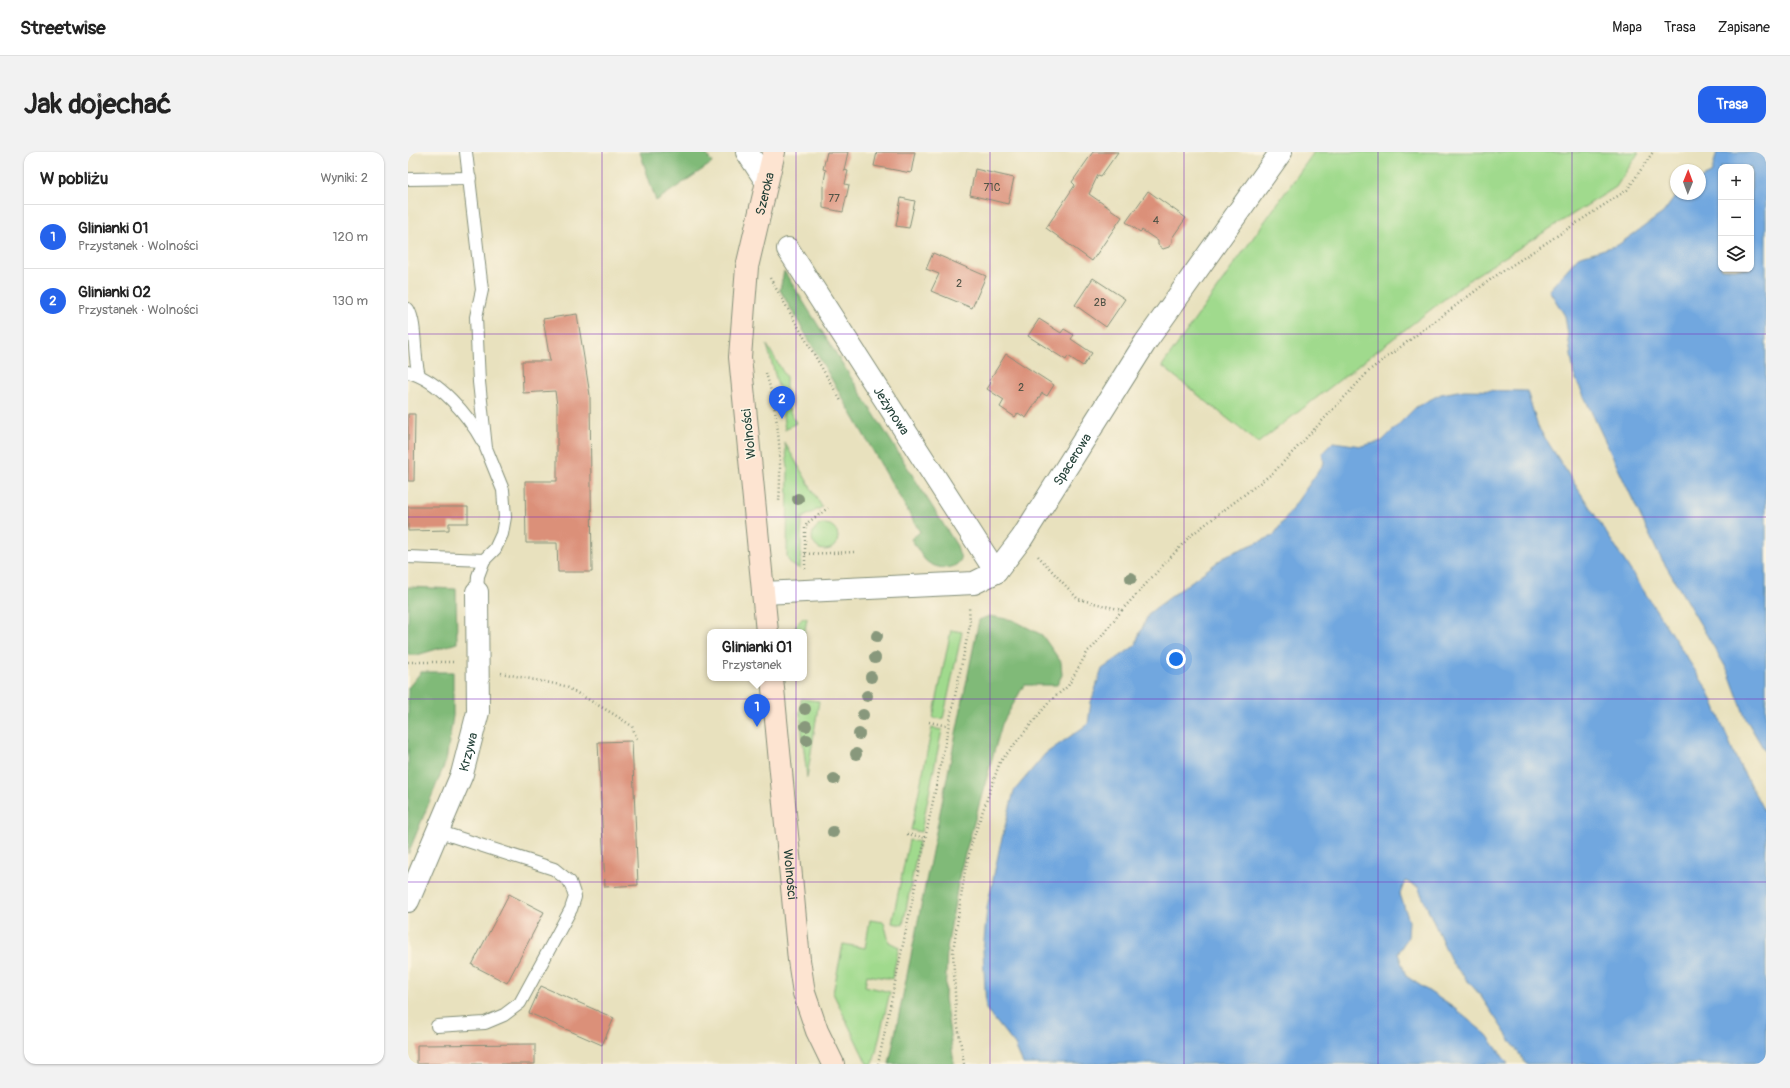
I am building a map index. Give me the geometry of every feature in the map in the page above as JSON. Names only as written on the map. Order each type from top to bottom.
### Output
[{"type":"street","points":[[748,152],[766,181]]},
{"type":"street","name":"Szeroka","points":[[754,236],[774,152]]},
{"type":"street","name":"Spacerowa","points":[[763,593],[974,583],[996,572],[1022,538],[1146,343],[1281,152]]},
{"type":"street","name":"Wolności","points":[[754,236],[747,267],[740,357],[767,629]]},
{"type":"street","name":"Jeżynowa","points":[[788,249],[996,572]]},
{"type":"street","name":"Krzywa","points":[[408,901],[462,774],[478,712],[477,592]]},
{"type":"street","name":"Wolności","points":[[772,681],[804,993],[817,1031],[833,1064]]},
{"type":"lane","points":[[466,152],[482,290],[476,317],[479,382],[486,448]]},
{"type":"lane","points":[[408,179],[470,178]]},
{"type":"lane","points":[[408,309],[414,338],[414,374],[450,399],[473,423],[486,448],[503,490],[505,517],[502,534],[494,549],[484,560],[478,576],[477,592]]},
{"type":"lane","points":[[408,557],[484,560]]},
{"type":"lane","points":[[437,832],[554,869],[570,882],[575,897],[572,909],[520,1003],[504,1015],[485,1023],[437,1026]]},
{"type":"path","points":[[964,1064],[956,1014],[953,952],[969,857],[1000,762],[1050,701],[1068,686],[1088,651],[1094,646],[1122,610],[1190,536],[1274,472],[1371,369],[1494,277],[1627,190],[1653,152]]},
{"type":"path","points":[[767,281],[768,274],[841,401]]},
{"type":"path","points":[[766,371],[775,403],[781,461],[779,505]]},
{"type":"path","points":[[805,575],[805,528],[807,523],[828,508]]},
{"type":"path","points":[[1022,538],[1078,599],[1122,610]]},
{"type":"path","points":[[805,554],[855,552]]},
{"type":"path","points":[[878,1064],[970,624],[969,602],[974,583]]},
{"type":"path","points":[[408,662],[477,669],[565,686],[615,714],[632,726],[637,739]]},
{"type":"path","points":[[929,722],[948,726]]},
{"type":"path","points":[[906,834],[926,838]]},
{"type":"green space","points":[[640,152],[705,152],[712,163],[656,201]]},
{"type":"green space","points":[[1314,152],[1639,152],[1616,187],[1473,277],[1258,443],[1162,366]]},
{"type":"green space","points":[[784,271],[957,546],[961,559],[954,566],[944,568],[929,563],[923,558],[911,539],[920,532],[780,290]]},
{"type":"green space","points":[[767,345],[786,377],[786,404],[796,423],[785,430],[780,393]]},
{"type":"green space","points":[[785,443],[822,507],[802,518],[800,568],[795,567],[789,561],[787,556],[788,468]]},
{"type":"green space","points":[[825,524],[834,528],[838,537],[834,546],[825,550],[816,546],[812,537],[816,528]]},
{"type":"green space","points":[[408,587],[456,589],[457,643],[417,655],[408,655]]},
{"type":"green space","points":[[989,616],[1013,620],[1042,635],[1061,662],[1062,675],[1057,685],[1024,685],[1002,724],[960,872],[947,949],[945,998],[954,1064],[889,1064],[979,620]]},
{"type":"green space","points":[[803,618],[807,618],[805,629],[794,629]]},
{"type":"green space","points":[[951,630],[962,632],[943,719],[933,718]]},
{"type":"green space","points":[[421,672],[453,672],[453,716],[446,761],[408,854],[408,688]]},
{"type":"green space","points":[[801,699],[819,701],[807,778],[800,713]]},
{"type":"green space","points":[[932,728],[942,730],[921,832],[911,830]]},
{"type":"green space","points":[[909,840],[919,842],[903,925],[892,923]]},
{"type":"green space","points":[[870,920],[884,922],[889,942],[899,947],[892,979],[867,975],[865,986],[890,992],[873,1064],[867,1064],[833,993],[843,944],[865,948]]},
{"type":"water","points":[[1717,152],[1766,152],[1766,753],[1746,719],[1728,671],[1657,551],[1574,375],[1565,316],[1549,290],[1578,257],[1618,245],[1663,213],[1673,200],[1706,200],[1706,176],[1711,174]]},
{"type":"water","points":[[1464,390],[1527,391],[1538,427],[1709,692],[1735,756],[1766,815],[1766,1064],[1526,1064],[1480,995],[1452,963],[1418,887],[1405,881],[1400,894],[1409,921],[1408,937],[1398,953],[1406,976],[1454,1008],[1487,1035],[1508,1064],[1023,1064],[1015,1045],[986,1009],[983,951],[987,908],[1000,846],[1014,791],[1045,754],[1088,724],[1091,702],[1102,669],[1136,645],[1149,613],[1227,555],[1273,536],[1324,463],[1322,453],[1333,442],[1362,446],[1382,441],[1416,407],[1441,394]]},
{"type":"building","points":[[827,152],[848,152],[844,170],[848,171],[845,184],[849,185],[843,212],[823,208],[823,187],[826,170],[823,169]]},
{"type":"building","points":[[877,152],[915,152],[911,173],[874,166]]},
{"type":"building","points":[[1093,152],[1118,152],[1101,176],[1098,175],[1089,194],[1122,217],[1092,261],[1046,228],[1075,185],[1072,182]]},
{"type":"building","points":[[975,169],[1014,178],[1008,204],[970,195]]},
{"type":"building","points":[[1148,191],[1186,218],[1172,238],[1172,242],[1169,247],[1163,249],[1158,245],[1158,241],[1142,230],[1140,232],[1126,222]]},
{"type":"building","points":[[901,198],[915,201],[909,228],[896,226]]},
{"type":"building","points":[[933,253],[986,276],[972,308],[931,291],[939,274],[926,269]]},
{"type":"building","points":[[1093,278],[1125,299],[1106,327],[1075,305]]},
{"type":"building","points":[[577,314],[590,395],[592,572],[558,572],[557,543],[526,543],[525,481],[557,481],[557,405],[555,391],[523,393],[522,361],[550,361],[543,319]]},
{"type":"building","points":[[1039,319],[1061,333],[1064,329],[1074,335],[1071,339],[1092,353],[1083,366],[1068,356],[1066,360],[1028,336]]},
{"type":"building","points":[[1006,354],[1054,385],[1047,396],[1042,393],[1026,418],[1018,413],[1015,417],[1000,407],[1004,400],[987,389],[991,383],[989,381]]},
{"type":"building","points":[[408,414],[415,414],[414,481],[408,481]]},
{"type":"building","points":[[408,507],[468,507],[468,523],[449,523],[449,530],[408,531]]},
{"type":"building","points":[[632,741],[638,885],[605,887],[598,742]]},
{"type":"building","points":[[509,894],[544,912],[507,983],[472,965]]},
{"type":"building","points":[[541,986],[614,1018],[602,1045],[529,1013]]},
{"type":"building","points":[[535,1044],[535,1064],[417,1064],[417,1045]]},
{"type":"place","name":"Glinianki 02","points":[[782,419]]},
{"type":"place","name":"Glinianki 01","points":[[757,727]]}]
